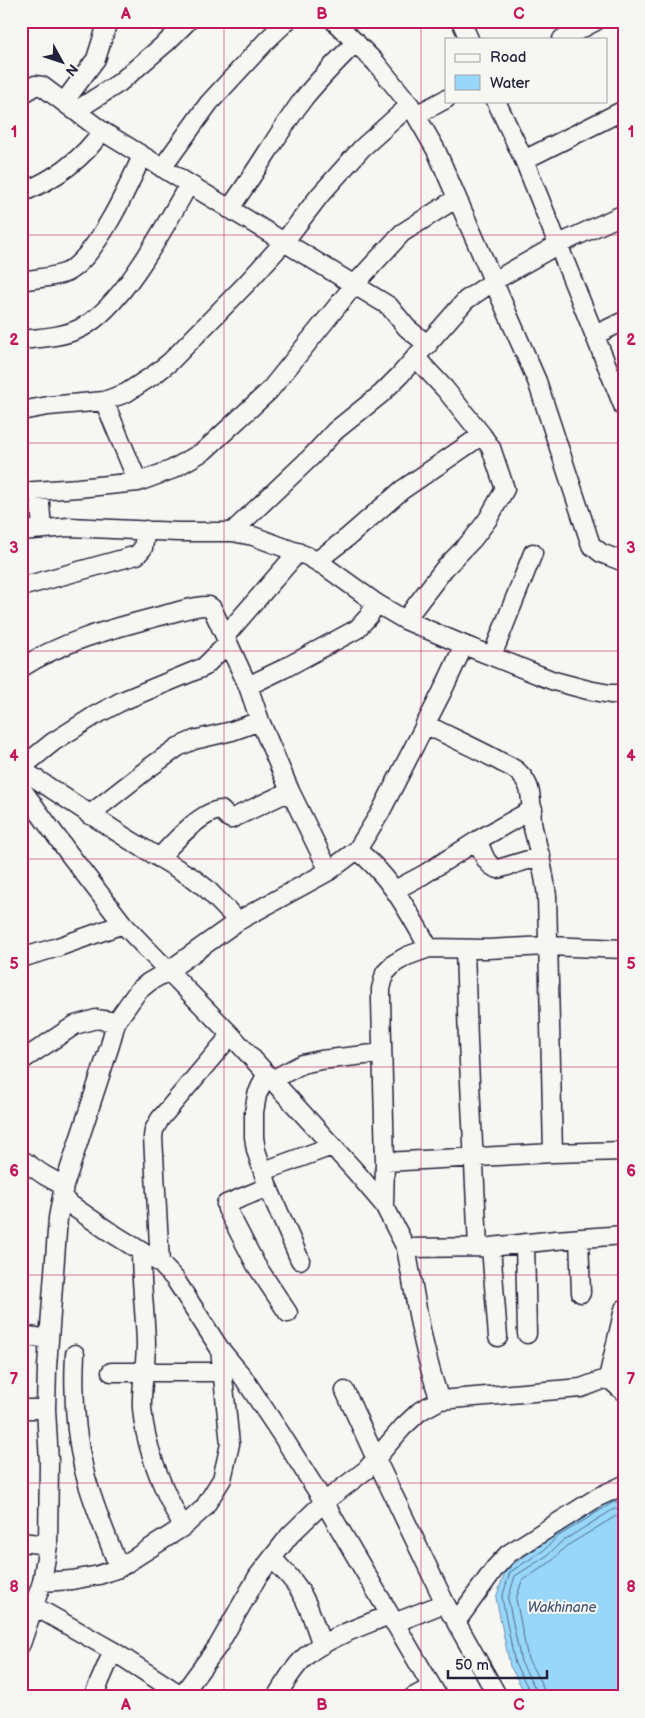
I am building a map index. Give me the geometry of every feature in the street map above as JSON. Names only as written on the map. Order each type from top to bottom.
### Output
[{"type":"street","points":[[70,106],[96,59],[108,21]]},
{"type":"street","points":[[70,106],[119,83],[188,21]]},
{"type":"street","points":[[162,168],[209,103],[287,21]]},
{"type":"street","points":[[334,21],[376,63],[413,110],[436,150],[537,381],[592,545],[601,553],[624,562]]},
{"type":"street","points":[[461,21],[469,38]]},
{"type":"street","points":[[564,38],[596,21]]},
{"type":"street","points":[[229,209],[304,98],[322,76],[356,42]]},
{"type":"street","points":[[21,96],[32,87],[38,85],[70,106],[102,131],[389,306],[407,328],[428,345]]},
{"type":"street","points":[[21,411],[48,406],[104,401],[126,393],[155,374],[170,362],[246,284],[284,242],[311,206],[362,148],[413,110],[445,99]]},
{"type":"street","points":[[496,102],[524,160],[624,408]]},
{"type":"street","points":[[524,160],[624,110]]},
{"type":"street","points":[[21,193],[45,181],[78,159],[89,149],[102,131]]},
{"type":"street","points":[[21,281],[65,273],[80,260],[91,248],[116,211],[142,156]]},
{"type":"street","points":[[21,340],[71,332],[83,327],[109,305],[135,274],[188,184]]},
{"type":"street","points":[[42,529],[26,491],[138,482],[171,470],[204,451],[274,384],[355,284],[402,233],[457,198]]},
{"type":"street","points":[[232,532],[336,431],[381,394],[428,345],[466,300],[494,281],[558,245],[624,214]]},
{"type":"street","points":[[595,335],[624,321]]},
{"type":"street","points":[[405,620],[444,569],[473,539],[504,493],[504,483],[491,448],[445,389],[416,358]]},
{"type":"street","points":[[104,401],[138,482]]},
{"type":"street","points":[[317,561],[402,490],[482,435]]},
{"type":"street","points":[[21,531],[69,526],[232,532],[253,536],[317,561],[376,603],[405,620],[554,681],[588,690],[610,694],[624,694]]},
{"type":"street","points":[[21,587],[137,555],[143,548],[146,530]]},
{"type":"street","points":[[238,921],[207,889],[193,878],[89,815],[21,768],[54,742],[94,716],[122,701],[204,667],[298,552]]},
{"type":"street","points":[[492,656],[533,553]]},
{"type":"street","points":[[248,686],[357,628],[369,616],[376,603]]},
{"type":"street","points":[[21,668],[48,653],[82,639],[142,621],[205,606],[212,608],[248,686],[260,721],[290,791],[330,871]]},
{"type":"street","points":[[21,1644],[28,1604],[42,1582],[48,1545],[49,1462],[46,1408],[56,1242],[63,1191],[116,1022],[138,991],[149,982],[168,971],[238,921],[330,871],[356,850],[380,813],[464,645]]},
{"type":"street","points":[[89,815],[178,747],[194,740],[232,731],[260,721]]},
{"type":"street","points":[[425,724],[486,753],[518,772],[527,785],[533,809],[532,821],[541,856],[547,896],[553,1152]]},
{"type":"street","points":[[21,788],[70,856],[123,924],[231,1035],[384,1205],[406,1248],[423,1343],[440,1400]]},
{"type":"street","points":[[159,858],[179,837],[214,811],[221,810],[231,819],[290,791]]},
{"type":"street","points":[[395,890],[533,809]]},
{"type":"street","points":[[478,840],[487,862],[493,868],[498,869],[541,856]]},
{"type":"street","points":[[356,850],[371,862],[395,890],[429,948]]},
{"type":"street","points":[[21,958],[123,924]]},
{"type":"street","points":[[384,1205],[385,1162],[381,989],[385,973],[395,963],[407,956],[429,948],[547,946],[624,949]]},
{"type":"street","points":[[465,948],[475,1157],[484,1247],[498,1337]]},
{"type":"street","points":[[21,1062],[75,1025],[96,1019],[116,1022]]},
{"type":"street","points":[[160,1263],[153,1152],[154,1130],[160,1119],[231,1035]]},
{"type":"street","points":[[300,1260],[256,1150],[254,1126],[257,1095],[269,1077],[302,1064],[382,1053]]},
{"type":"street","points":[[288,1313],[256,1265],[226,1204],[266,1179],[332,1146]]},
{"type":"street","points":[[385,1162],[553,1152],[624,1151]]},
{"type":"street","points":[[21,1159],[63,1191],[85,1215],[160,1263],[185,1294],[220,1349],[256,1395],[324,1502],[435,1692],[413,1697]]},
{"type":"street","points":[[406,1248],[484,1247],[624,1235]]},
{"type":"street","points":[[579,1238],[581,1293]]},
{"type":"street","points":[[525,1243],[527,1334]]},
{"type":"street","points":[[140,1251],[146,1343],[142,1410],[149,1445],[164,1487],[183,1527]]},
{"type":"street","points":[[608,1378],[624,1309]]},
{"type":"street","points":[[21,1335],[50,1339]]},
{"type":"street","points":[[42,1582],[72,1580],[99,1575],[119,1568],[183,1527],[204,1508],[222,1479],[230,1444],[220,1349]]},
{"type":"street","points":[[75,1354],[74,1392],[83,1468],[119,1568]]},
{"type":"street","points":[[111,1372],[223,1372]]},
{"type":"street","points":[[28,1604],[113,1651],[183,1696],[218,1646],[245,1597],[290,1536],[324,1502],[366,1470],[402,1427],[420,1411],[440,1400],[581,1388],[608,1378]]},
{"type":"street","points":[[608,1378],[624,1392]]},
{"type":"street","points":[[345,1390],[445,1603],[498,1697]]},
{"type":"street","points":[[21,1410],[46,1408]]},
{"type":"street","points":[[456,1622],[495,1568],[508,1554],[598,1496],[624,1485]]},
{"type":"street","points":[[21,1542],[48,1545]]},
{"type":"street","points":[[272,1558],[300,1590],[309,1608],[322,1646]]},
{"type":"street","points":[[276,1697],[294,1669],[311,1652],[345,1634],[445,1603]]},
{"type":"street","points":[[93,1697],[113,1651]]},
{"type":"water","name":"Wakhinane","points":[[624,1495],[624,1697],[527,1697],[510,1666],[496,1598],[506,1569],[541,1545],[553,1533],[610,1498]]}]
